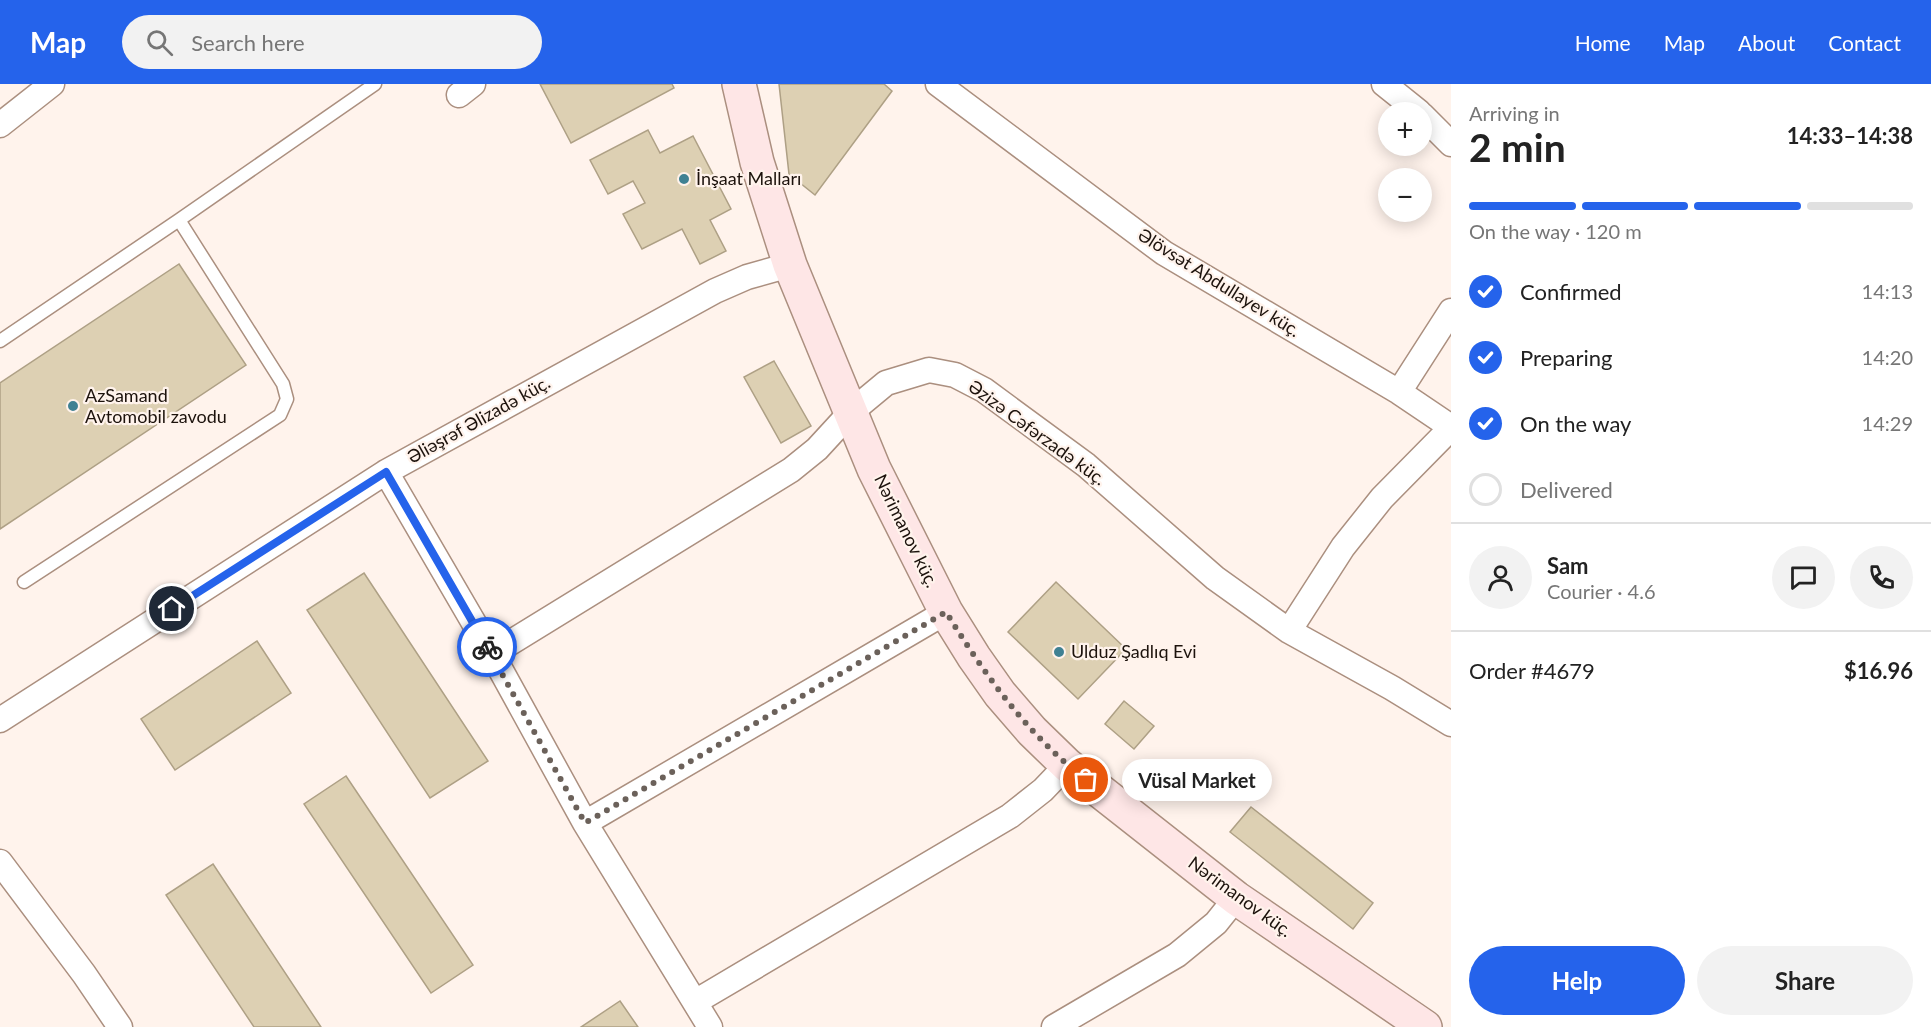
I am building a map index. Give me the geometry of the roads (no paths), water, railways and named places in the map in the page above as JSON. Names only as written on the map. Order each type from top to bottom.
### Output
[{"type":"main road","name":"Nərimanov küç.","points":[[739,84],[757,162],[790,265],[874,469],[946,612],[1000,694],[1032,731],[1067,765],[1236,898],[1425,1027]]},
{"type":"street","points":[[0,125],[52,84]]},
{"type":"street","name":"Əlövsət Abdullayev küç.","points":[[938,84],[1164,253],[1399,392],[1451,428]]},
{"type":"street","points":[[1384,84],[1406,102]]},
{"type":"street","points":[[1432,126],[1451,144]]},
{"type":"street","name":"Əliəşrəf Əlizadə küç.","points":[[0,720],[386,472],[715,291],[747,278],[790,265]]},
{"type":"street","points":[[1399,392],[1451,311]]},
{"type":"street","name":"Əzizə Cəfərzadə küç.","points":[[492,654],[791,470],[817,449],[850,412],[886,383],[929,370],[955,375],[984,390],[1086,465],[1215,578],[1289,631],[1392,688],[1451,724]]},
{"type":"street","points":[[1289,631],[1343,547],[1382,498],[1451,428]]},
{"type":"street","points":[[386,472],[492,654],[585,823],[710,1027]]},
{"type":"street","points":[[585,823],[946,612]]},
{"type":"street","points":[[695,1002],[1011,816],[1043,790],[1067,765]]},
{"type":"street","points":[[0,862],[84,974],[120,1027]]},
{"type":"street","points":[[1054,1027],[1177,955],[1216,923],[1236,898]]},
{"type":"lane","points":[[0,340],[179,220],[375,84]]},
{"type":"lane","points":[[24,582],[280,415],[287,399],[283,384],[179,220]]},
{"type":"place","name":"İnşaat Malları","points":[[684,179]]},
{"type":"place","name":"AzSamand Avtomobil zavodu","points":[[73,406]]},
{"type":"place","name":"Ulduz Şadlıq Evi","points":[[1059,652]]},
{"type":"place","name":"Vüsal Market","points":[[1086,780]]}]
